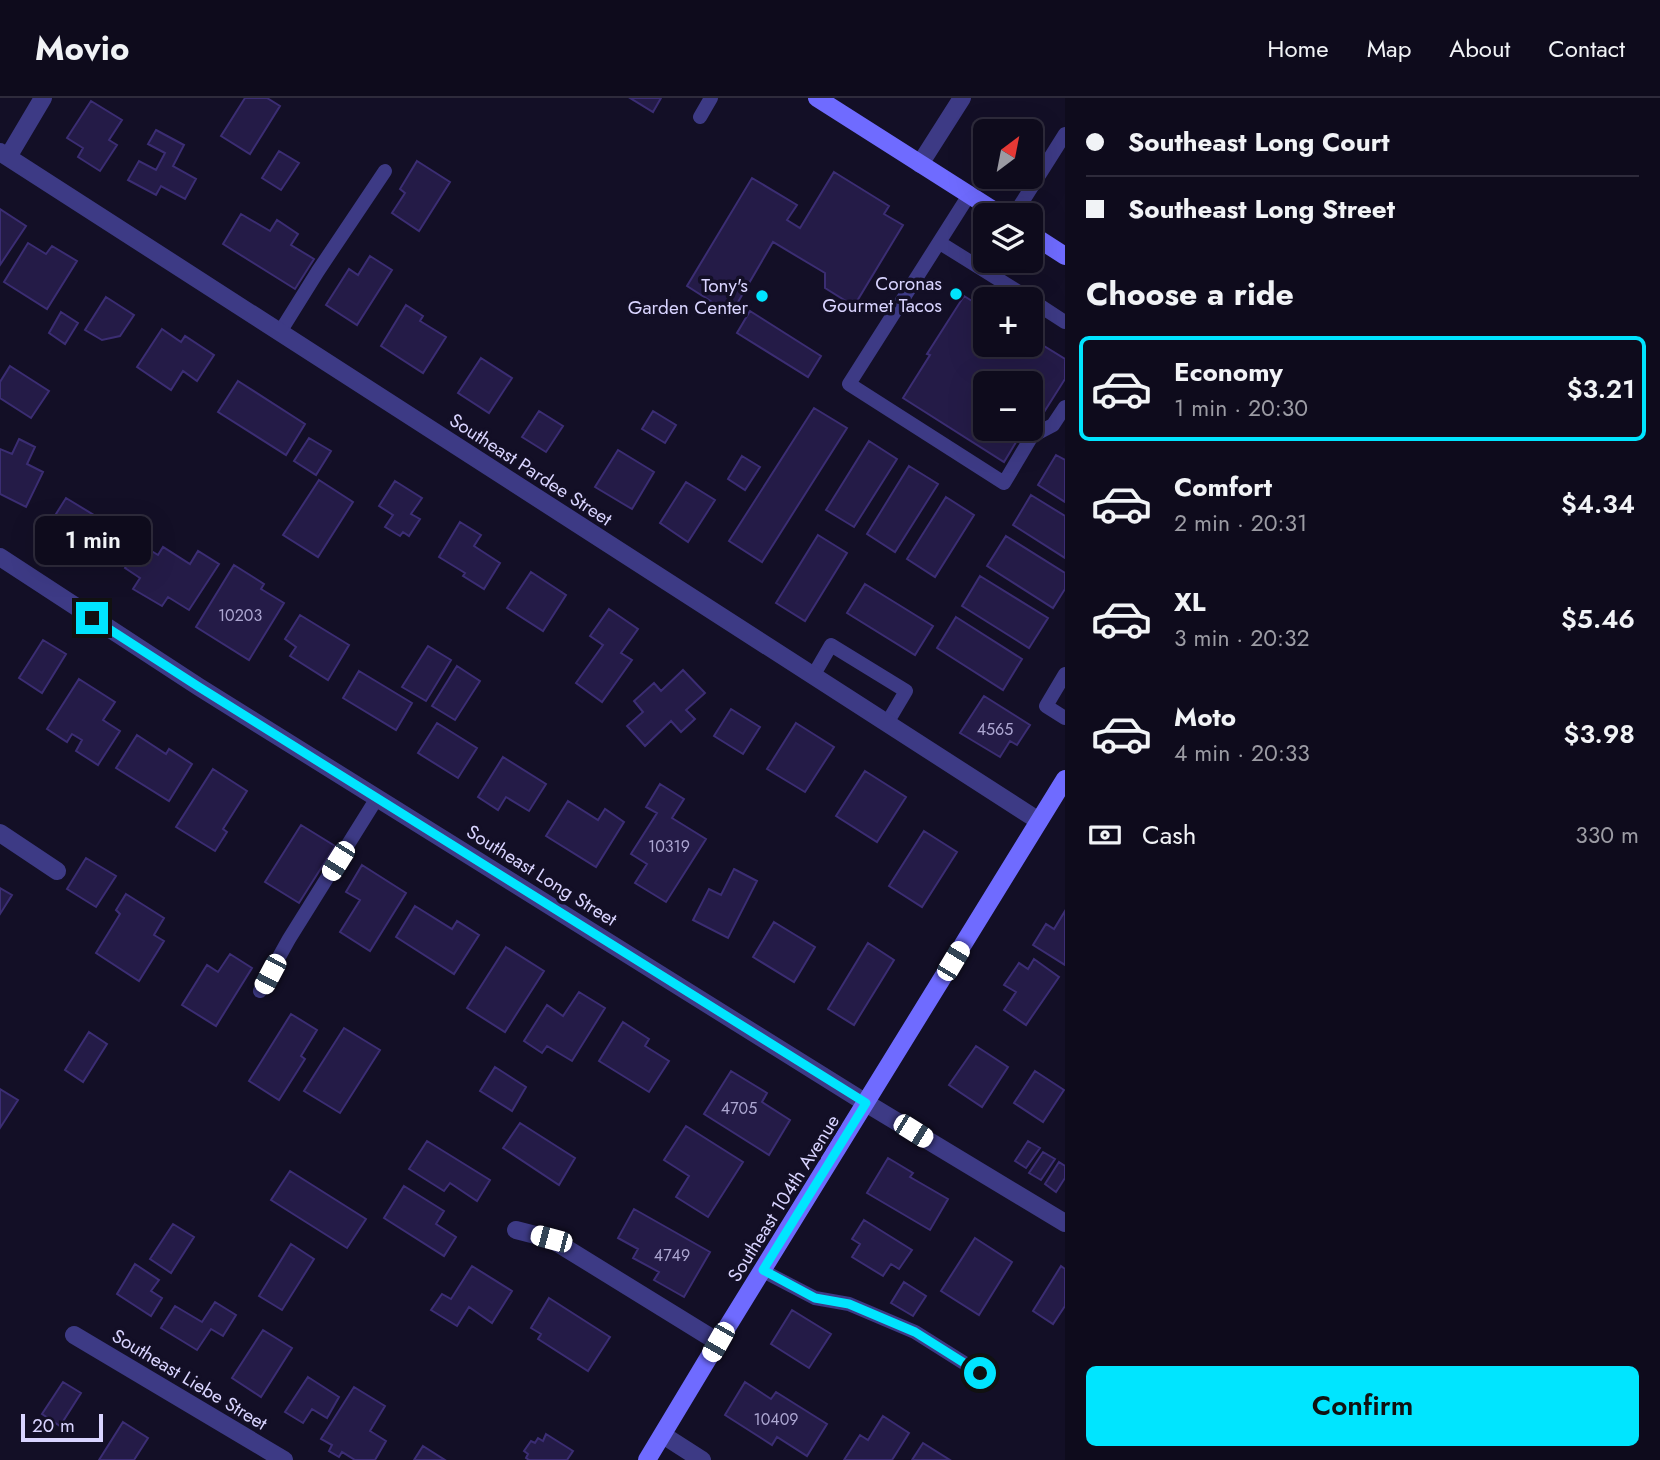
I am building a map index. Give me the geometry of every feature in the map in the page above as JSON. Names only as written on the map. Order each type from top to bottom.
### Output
[{"type":"street","points":[[4,154],[44,98]]},
{"type":"street","points":[[817,98],[982,203]]},
{"type":"street","points":[[920,164],[962,98]]},
{"type":"street","name":"Southeast Pardee Street","points":[[4,154],[1040,821]]},
{"type":"street","points":[[1043,242],[1065,256]]},
{"type":"street","name":"Southeast Long Street","points":[[0,557],[199,687],[866,1103],[1065,1223]]},
{"type":"street","name":"Southeast 104th Avenue","points":[[647,1460],[1065,779]]},
{"type":"street","points":[[0,833],[57,871]]},
{"type":"street","points":[[516,1230],[551,1239],[718,1342]]},
{"type":"street","name":"Southeast Liebe Street","points":[[74,1335],[284,1460]]},
{"type":"street","points":[[663,1435],[702,1460]]},
{"type":"lane","points":[[700,117],[711,98]]},
{"type":"lane","points":[[1022,203],[1065,134]]},
{"type":"lane","points":[[281,332],[385,171]]},
{"type":"lane","points":[[969,195],[849,384],[1004,483],[1032,436],[1054,425],[1065,407]]},
{"type":"lane","points":[[940,243],[1009,287]]},
{"type":"lane","points":[[1043,308],[1065,321]]},
{"type":"lane","points":[[813,676],[831,645],[906,691],[887,723]]},
{"type":"lane","points":[[1065,674],[1046,706],[1065,718]]},
{"type":"lane","points":[[260,991],[289,939],[377,798]]},
{"type":"lane","points":[[763,1270],[815,1298],[849,1304],[915,1332],[980,1373]]},
{"type":"building","points":[[245,98],[267,98],[280,106],[250,154],[221,136]]},
{"type":"building","points":[[630,98],[661,98],[653,112]]},
{"type":"building","points":[[91,101],[122,120],[109,140],[117,145],[100,171],[78,157],[83,148],[67,138]]},
{"type":"building","points":[[156,130],[184,145],[173,166],[196,179],[185,199],[161,186],[156,195],[128,180],[139,161],[156,170],[165,153],[148,144]]},
{"type":"building","points":[[279,151],[299,163],[281,190],[262,178]]},
{"type":"building","points":[[417,161],[450,182],[419,231],[392,213],[405,193],[400,189]]},
{"type":"building","points":[[834,172],[889,206],[884,214],[903,225],[854,306],[825,288],[825,273],[773,242],[731,314],[687,286],[752,178],[797,205],[787,220],[800,228]]},
{"type":"building","points":[[0,209],[26,226],[0,265]]},
{"type":"building","points":[[241,214],[270,231],[277,220],[298,234],[291,245],[314,259],[295,289],[223,244]]},
{"type":"building","points":[[28,243],[46,254],[52,246],[77,261],[47,309],[4,282]]},
{"type":"building","points":[[370,256],[392,270],[357,325],[326,305],[349,269],[358,275]]},
{"type":"building","points":[[964,296],[973,302],[973,357],[1043,357],[1043,345],[1065,359],[1065,379],[1043,414],[1043,371],[973,371],[973,441],[1017,441],[1004,462],[903,398],[930,355],[927,354]]},
{"type":"building","points":[[106,297],[134,315],[120,336],[102,340],[85,330]]},
{"type":"building","points":[[406,305],[423,316],[420,321],[446,337],[423,373],[381,346]]},
{"type":"building","points":[[750,311],[821,356],[808,377],[737,333]]},
{"type":"building","points":[[61,312],[78,323],[65,344],[49,333]]},
{"type":"building","points":[[162,329],[181,342],[185,336],[214,355],[197,381],[183,371],[171,390],[137,367]]},
{"type":"building","points":[[481,358],[512,378],[489,413],[458,393]]},
{"type":"building","points":[[10,366],[49,391],[31,418],[0,398],[0,382]]},
{"type":"building","points":[[238,381],[305,424],[286,455],[218,412]]},
{"type":"building","points":[[814,408],[847,428],[762,562],[729,541]]},
{"type":"building","points":[[539,411],[563,426],[546,452],[522,437]]},
{"type":"building","points":[[653,411],[676,425],[665,443],[642,429]]},
{"type":"building","points":[[309,438],[331,451],[316,475],[294,461]]},
{"type":"building","points":[[19,439],[35,447],[27,464],[43,472],[26,507],[0,494],[0,449],[12,454]]},
{"type":"building","points":[[869,441],[897,459],[854,527],[826,510]]},
{"type":"building","points":[[618,450],[654,472],[632,509],[595,487]]},
{"type":"building","points":[[1056,455],[1065,460],[1065,502],[1038,485]]},
{"type":"building","points":[[742,456],[760,467],[745,490],[728,479]]},
{"type":"building","points":[[909,466],[938,484],[895,552],[867,534]]},
{"type":"building","points":[[319,480],[353,502],[318,557],[283,535]]},
{"type":"building","points":[[395,481],[422,498],[411,514],[420,519],[409,536],[403,532],[400,536],[385,527],[393,515],[379,506]]},
{"type":"building","points":[[686,482],[715,500],[688,542],[660,523]]},
{"type":"building","points":[[1031,495],[1065,516],[1065,558],[1013,525]]},
{"type":"building","points":[[946,497],[974,515],[935,577],[907,559]]},
{"type":"building","points":[[66,498],[112,526],[91,558],[46,530]]},
{"type":"building","points":[[460,522],[481,535],[474,546],[500,563],[484,589],[439,557]]},
{"type":"building","points":[[818,535],[847,553],[805,621],[776,603]]},
{"type":"building","points":[[1006,536],[1065,573],[1065,589],[1053,608],[987,566]]},
{"type":"building","points":[[140,544],[158,555],[163,547],[190,564],[198,551],[219,564],[189,610],[168,597],[162,606],[133,589],[140,578],[125,568]]},
{"type":"building","points":[[234,565],[264,584],[261,589],[284,603],[249,660],[196,627]]},
{"type":"building","points":[[531,572],[566,595],[543,631],[507,608]]},
{"type":"building","points":[[980,576],[1048,618],[1029,648],[962,606]]},
{"type":"building","points":[[865,584],[933,626],[915,655],[847,613]]},
{"type":"building","points":[[609,609],[638,629],[621,653],[632,660],[602,702],[576,683],[603,645],[590,636]]},
{"type":"building","points":[[300,615],[349,645],[328,680],[290,656],[296,647],[285,639]]},
{"type":"building","points":[[956,617],[1022,659],[1003,690],[937,648]]},
{"type":"building","points":[[43,640],[66,654],[42,693],[19,678]]},
{"type":"building","points":[[428,646],[451,660],[426,701],[402,687]]},
{"type":"building","points":[[457,666],[480,681],[455,720],[432,706]]},
{"type":"building","points":[[683,670],[705,693],[686,710],[695,719],[681,732],[671,721],[645,746],[627,726],[643,712],[634,701],[654,683],[661,691]]},
{"type":"building","points":[[359,671],[412,703],[396,730],[343,698]]},
{"type":"building","points":[[79,679],[115,702],[103,720],[120,731],[98,765],[76,751],[82,740],[72,734],[67,742],[47,729]]},
{"type":"building","points":[[984,696],[1030,725],[1017,745],[1010,741],[1000,757],[960,733]]},
{"type":"building","points":[[731,709],[760,727],[743,754],[714,736]]},
{"type":"building","points":[[437,723],[477,748],[458,778],[418,753]]},
{"type":"building","points":[[796,723],[834,747],[805,792],[767,769]]},
{"type":"building","points":[[137,735],[166,754],[169,749],[192,764],[169,801],[116,768]]},
{"type":"building","points":[[503,757],[546,784],[529,811],[506,797],[498,810],[478,797]]},
{"type":"building","points":[[213,769],[247,791],[223,829],[227,832],[215,851],[176,827]]},
{"type":"building","points":[[865,771],[906,797],[877,842],[836,816]]},
{"type":"building","points":[[660,784],[684,799],[672,818],[706,839],[666,902],[635,883],[647,864],[631,854],[657,813],[646,807]]},
{"type":"building","points":[[568,801],[598,820],[605,809],[624,822],[596,867],[546,836]]},
{"type":"building","points":[[301,825],[335,846],[299,903],[265,882]]},
{"type":"building","points":[[924,831],[957,852],[922,907],[889,886]]},
{"type":"building","points":[[86,858],[116,876],[96,907],[67,889]]},
{"type":"building","points":[[362,865],[406,893],[370,951],[340,932],[360,900],[346,892]]},
{"type":"building","points":[[734,869],[757,881],[728,938],[693,920],[709,889],[721,895]]},
{"type":"building","points":[[0,888],[12,895],[0,914]]},
{"type":"building","points":[[126,894],[164,918],[154,935],[164,941],[139,981],[96,953],[120,914],[116,910]]},
{"type":"building","points":[[415,906],[452,929],[457,921],[479,935],[454,974],[396,937]]},
{"type":"building","points":[[1065,911],[1065,965],[1033,945],[1046,924],[1054,929]]},
{"type":"building","points":[[774,922],[815,947],[794,982],[753,957]]},
{"type":"building","points":[[868,943],[894,960],[854,1025],[828,1009]]},
{"type":"building","points":[[506,947],[544,971],[505,1032],[467,1008]]},
{"type":"building","points":[[230,954],[252,968],[216,1026],[182,1005],[207,965],[218,972]]},
{"type":"building","points":[[1034,959],[1059,977],[1026,1025],[1004,1010],[1016,992],[1004,985],[1019,963],[1028,969]]},
{"type":"building","points":[[579,992],[605,1008],[572,1061],[547,1046],[542,1053],[524,1041],[547,1005],[563,1016]]},
{"type":"building","points":[[291,1014],[317,1030],[301,1056],[305,1059],[279,1100],[249,1081]]},
{"type":"building","points":[[623,1022],[649,1039],[645,1046],[669,1061],[649,1092],[599,1061]]},
{"type":"building","points":[[344,1028],[380,1050],[340,1113],[304,1091]]},
{"type":"building","points":[[89,1032],[107,1044],[83,1082],[65,1070]]},
{"type":"building","points":[[976,1046],[1008,1067],[982,1107],[949,1085]]},
{"type":"building","points":[[495,1067],[526,1087],[512,1111],[480,1091]]},
{"type":"building","points":[[731,1071],[767,1093],[762,1102],[790,1120],[769,1155],[704,1114]]},
{"type":"building","points":[[1035,1071],[1064,1090],[1043,1122],[1014,1103]]},
{"type":"building","points":[[0,1089],[18,1100],[0,1128]]},
{"type":"building","points":[[520,1123],[575,1158],[559,1185],[503,1148]]},
{"type":"building","points":[[686,1126],[743,1162],[708,1217],[676,1197],[689,1176],[664,1160]]},
{"type":"building","points":[[427,1141],[490,1180],[477,1201],[450,1183],[444,1191],[409,1169]]},
{"type":"building","points":[[1028,1141],[1040,1148],[1026,1168],[1015,1161]]},
{"type":"building","points":[[1043,1152],[1055,1159],[1041,1180],[1029,1173]]},
{"type":"building","points":[[888,1158],[913,1173],[910,1177],[948,1199],[930,1230],[867,1193]]},
{"type":"building","points":[[1059,1162],[1065,1166],[1065,1178],[1056,1192],[1045,1184]]},
{"type":"building","points":[[290,1171],[366,1219],[347,1248],[271,1200]]},
{"type":"building","points":[[404,1186],[444,1211],[436,1224],[456,1237],[444,1256],[384,1218]]},
{"type":"building","points":[[634,1209],[710,1252],[684,1297],[654,1280],[659,1272],[633,1258],[638,1249],[618,1238]]},
{"type":"building","points":[[864,1220],[912,1250],[899,1269],[891,1264],[883,1276],[852,1257],[860,1244],[852,1239]]},
{"type":"building","points":[[173,1224],[194,1237],[171,1273],[150,1259]]},
{"type":"building","points":[[975,1238],[1012,1262],[979,1315],[941,1291]]},
{"type":"building","points":[[291,1244],[314,1259],[282,1310],[259,1296]]},
{"type":"building","points":[[135,1264],[159,1280],[151,1291],[162,1298],[151,1316],[117,1294]]},
{"type":"building","points":[[472,1266],[512,1291],[492,1323],[469,1307],[457,1326],[431,1310],[442,1294],[451,1299]]},
{"type":"building","points":[[1061,1266],[1065,1269],[1065,1306],[1053,1324],[1033,1311]]},
{"type":"building","points":[[904,1282],[926,1296],[913,1316],[891,1303]]},
{"type":"building","points":[[549,1298],[610,1337],[588,1371],[538,1339],[541,1334],[531,1328]]},
{"type":"building","points":[[215,1302],[236,1315],[223,1336],[211,1329],[197,1350],[161,1328],[175,1306],[202,1322]]},
{"type":"building","points":[[792,1310],[831,1334],[809,1368],[771,1344]]},
{"type":"building","points":[[263,1330],[292,1348],[261,1397],[232,1378]]},
{"type":"building","points":[[308,1377],[339,1397],[327,1418],[312,1409],[303,1423],[285,1412]]},
{"type":"building","points":[[63,1382],[81,1393],[60,1426],[42,1414]]},
{"type":"building","points":[[745,1382],[771,1399],[776,1392],[827,1424],[807,1456],[777,1437],[772,1445],[725,1415]]},
{"type":"building","points":[[354,1387],[385,1406],[370,1431],[386,1441],[375,1460],[355,1460],[342,1452],[339,1457],[329,1451],[332,1445],[321,1439]]},
{"type":"building","points":[[883,1416],[909,1433],[892,1460],[844,1460],[860,1435],[868,1440]]},
{"type":"building","points":[[123,1422],[148,1438],[134,1460],[99,1460]]},
{"type":"building","points":[[546,1434],[573,1451],[567,1460],[526,1458],[528,1454],[524,1451],[531,1441],[535,1443],[538,1438],[543,1441]]},
{"type":"building","points":[[923,1443],[950,1460],[912,1460]]},
{"type":"building","points":[[423,1446],[445,1460],[414,1460]]},
{"type":"place","name":"Coronas Gourmet Tacos","points":[[956,294]]},
{"type":"place","name":"Tony's Garden Center","points":[[762,296]]},
{"type":"route","points":[[92,618],[866,1103],[763,1270],[815,1298],[849,1304],[915,1332],[980,1373]]}]
